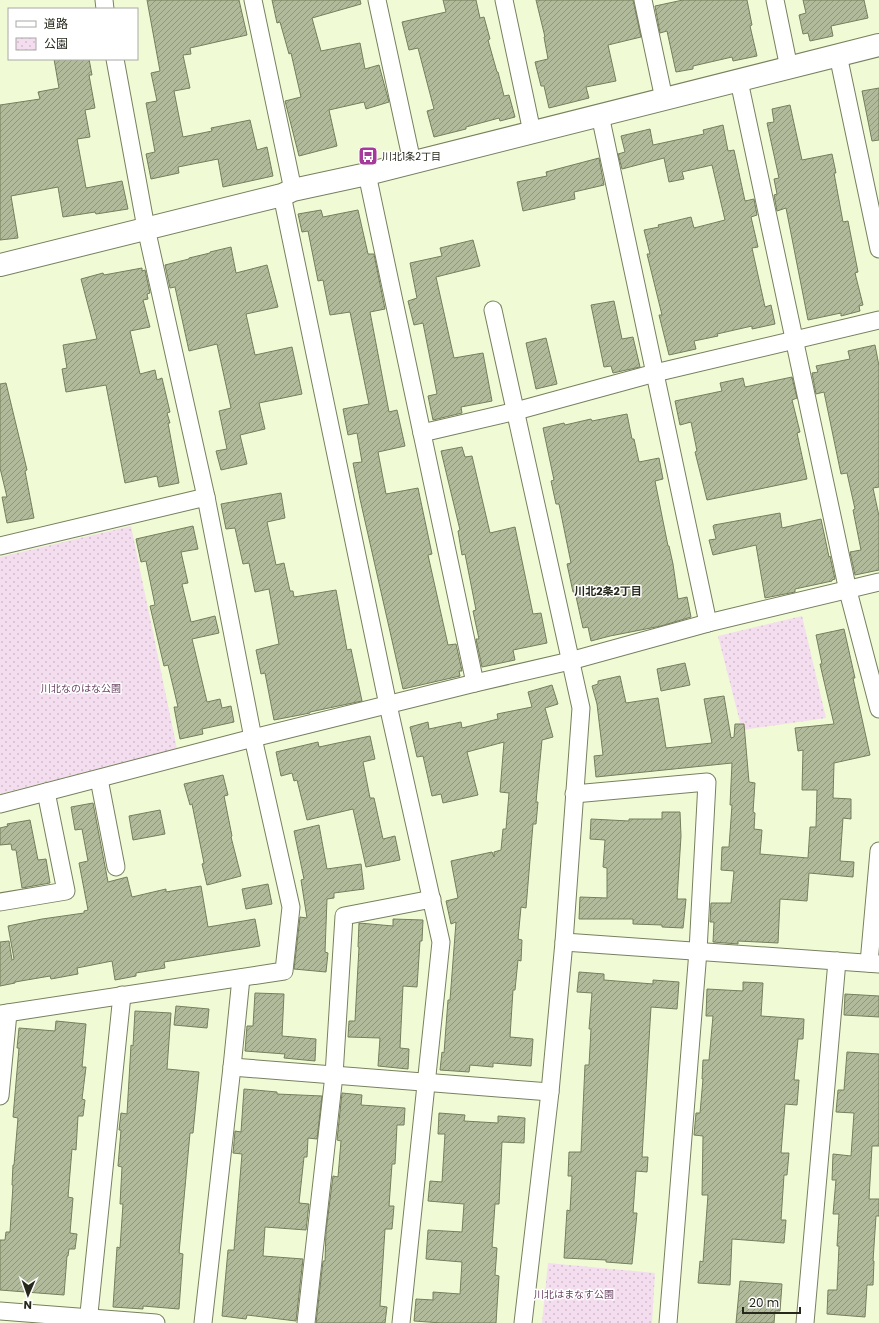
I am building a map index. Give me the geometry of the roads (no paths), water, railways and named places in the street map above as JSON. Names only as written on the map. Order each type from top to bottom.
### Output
[{"type":"street","points":[[253,0],[288,192],[388,705],[441,942],[401,1323]]},
{"type":"street","points":[[377,0],[412,162]]},
{"type":"street","points":[[504,0],[532,132]]},
{"type":"street","points":[[643,0],[664,99]]},
{"type":"street","points":[[775,0],[789,68]]},
{"type":"street","points":[[0,265],[879,45]]},
{"type":"street","points":[[838,56],[879,249]]},
{"type":"street","points":[[0,1096],[4,1013],[284,971],[291,907],[253,738],[206,497],[146,228],[115,60]]},
{"type":"street","points":[[739,81],[848,591],[879,709]]},
{"type":"street","points":[[600,115],[708,624]]},
{"type":"street","points":[[368,174],[475,683]]},
{"type":"street","points":[[493,310],[581,708],[564,942],[550,1092],[523,1323]]},
{"type":"street","points":[[422,433],[516,411],[655,373],[879,320]]},
{"type":"street","points":[[0,545],[206,497]]},
{"type":"street","points":[[0,804],[253,738],[570,661],[708,624],[848,591],[879,582]]},
{"type":"street","points":[[99,779],[116,867]]},
{"type":"street","points":[[574,794],[707,782],[698,951],[668,1323]]},
{"type":"street","points":[[0,902],[66,891],[46,792]]},
{"type":"street","points":[[564,942],[874,963],[879,851]]},
{"type":"street","points":[[306,1323],[334,1075],[344,916],[432,899]]},
{"type":"street","points":[[805,1323],[837,961]]},
{"type":"street","points":[[203,1323],[241,978]]},
{"type":"street","points":[[88,1320],[122,995]]},
{"type":"street","points":[[232,1067],[550,1092]]},
{"type":"street","points":[[0,1311],[88,1320],[156,1323]]},
{"type":"place","name":"川北1条2丁目","points":[[368,156]]},
{"type":"district","name":"川北2条2丁目","points":[[608,591]]},
{"type":"park label","name":"川北なのはな公園","points":[[81,688]]},
{"type":"park label","name":"川北はまなす公園","points":[[574,1294]]}]
